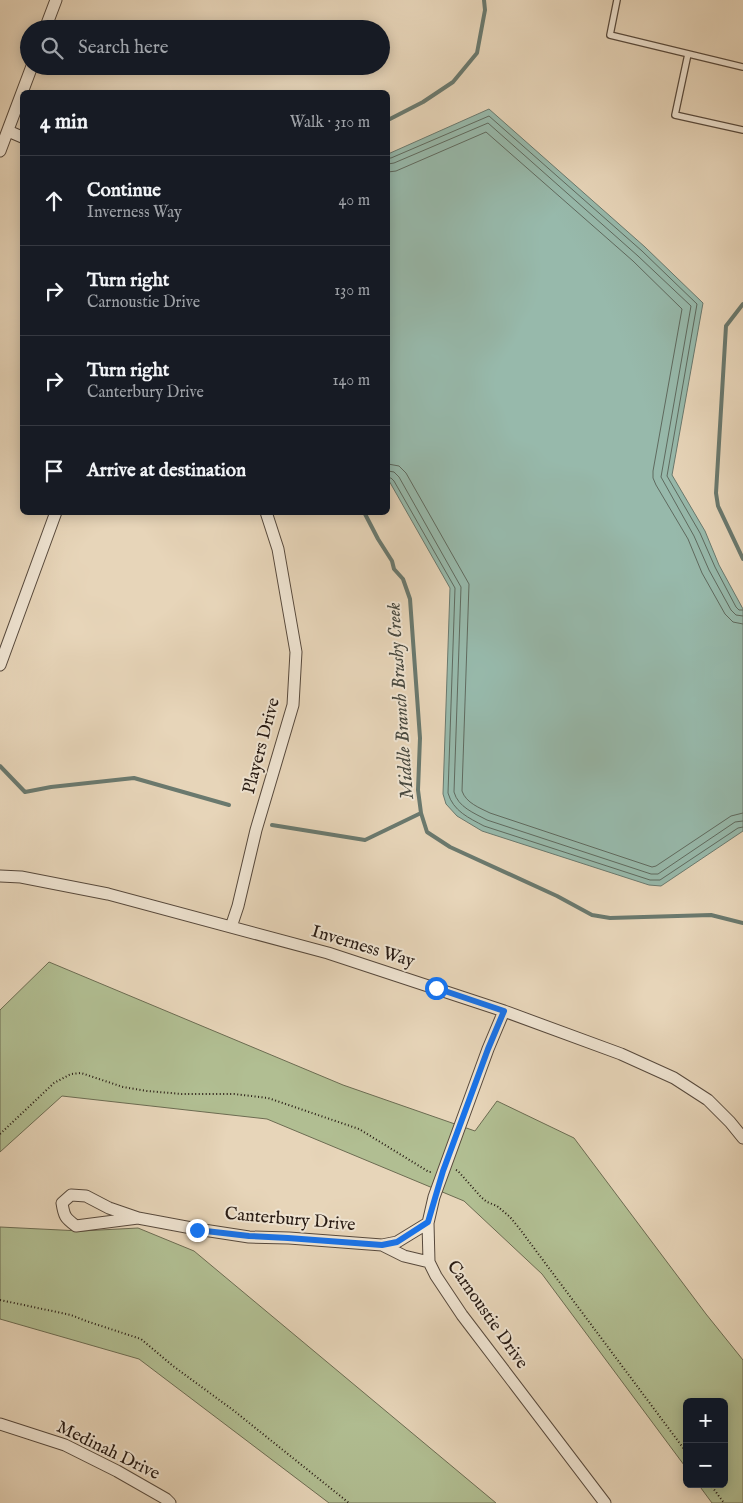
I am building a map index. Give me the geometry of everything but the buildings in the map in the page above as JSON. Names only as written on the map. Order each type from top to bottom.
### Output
[{"type":"street","points":[[49,20],[56,0]]},
{"type":"street","points":[[23,90],[29,75]]},
{"type":"street","points":[[0,152],[20,98]]},
{"type":"street","points":[[8,131],[20,136]]},
{"type":"street","points":[[0,665],[55,515]]},
{"type":"street","name":"Players Drive","points":[[231,927],[238,906],[256,830],[294,706],[296,652],[278,549],[267,515]]},
{"type":"street","name":"Inverness Way","points":[[0,876],[21,877],[108,894],[328,953],[504,1011],[621,1054],[674,1078],[708,1100],[743,1138]]},
{"type":"street","name":"Carnoustie Drive","points":[[504,1011],[443,1171],[428,1222],[429,1262],[462,1315],[605,1503]]},
{"type":"street","name":"Canterbury Drive","points":[[138,1218],[76,1226],[63,1214],[62,1203],[71,1195],[86,1196],[109,1208],[138,1218],[197,1230],[249,1236],[382,1245],[397,1242],[428,1222]]},
{"type":"street","name":"Canterbury Drive","points":[[382,1245],[404,1256],[429,1262]]},
{"type":"street","name":"Medinah Drive","points":[[0,1424],[65,1445],[117,1471],[170,1503]]},
{"type":"lane","points":[[617,0],[610,35],[743,67]]},
{"type":"lane","points":[[688,54],[676,115],[743,130]]},
{"type":"path","points":[[0,1134],[54,1083],[71,1074],[81,1073],[123,1087],[148,1091],[182,1094],[234,1094],[268,1098],[358,1130],[429,1172],[435,1173],[449,1169],[458,1171],[481,1197],[497,1206],[519,1228],[683,1448]]},
{"type":"path","points":[[0,1300],[71,1315],[141,1339],[180,1371],[248,1421],[349,1503]]},
{"type":"path","points":[[713,1488],[724,1503]]},
{"type":"shaded area","points":[[49,962],[343,1085],[475,1131],[497,1101],[574,1138],[706,1314],[743,1360],[743,1503],[712,1503],[701,1488],[728,1488],[728,1398],[683,1398],[683,1464],[542,1274],[464,1201],[267,1119],[62,1096],[0,1152],[0,1010]]},
{"type":"shaded area","points":[[0,1227],[81,1231],[138,1228],[194,1251],[496,1503],[329,1503],[139,1359],[0,1319]]},
{"type":"water","points":[[489,109],[645,247],[703,303],[672,475],[705,531],[719,565],[743,609],[743,831],[661,886],[649,885],[482,831],[457,816],[446,804],[443,794],[450,588],[390,483],[390,153]]},
{"type":"waterway","name":"Middle Branch Brushy Creek","points":[[390,119],[423,102],[453,82],[477,53],[485,10],[484,0]]},
{"type":"waterway","points":[[743,304],[726,326],[716,493],[718,506],[743,559]]},
{"type":"waterway","name":"Middle Branch Brushy Creek","points":[[366,515],[392,561],[394,569],[403,579],[410,599],[420,738],[418,790],[421,813],[427,832],[450,847],[557,896],[592,915],[610,918],[711,915],[743,923]]},
{"type":"waterway","points":[[0,766],[25,792],[51,787],[134,778],[229,805]]},
{"type":"waterway","points":[[272,825],[365,840],[421,813]]},
{"type":"route","points":[[197,1230],[249,1236],[382,1245],[397,1242],[428,1222],[443,1171],[504,1011],[436,988]]}]
